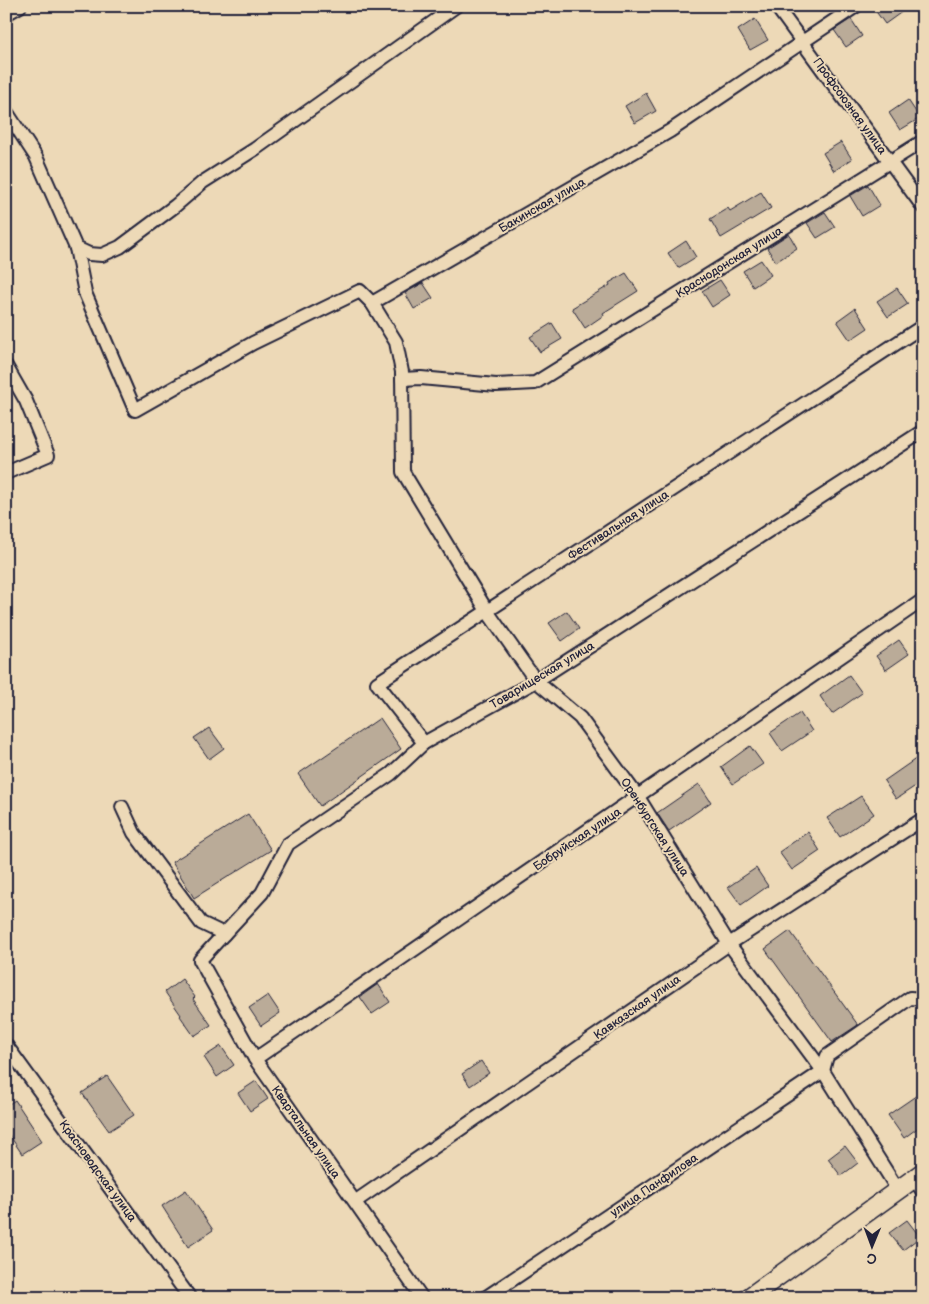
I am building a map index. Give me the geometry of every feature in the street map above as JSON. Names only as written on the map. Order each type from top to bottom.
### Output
[{"type":"main road","points":[[748,1298],[898,1190],[920,1181]]},
{"type":"street","points":[[6,14],[20,6]]},
{"type":"street","points":[[76,248],[89,254],[102,255],[120,247],[175,206],[203,182],[254,149],[456,6]]},
{"type":"street","name":"Профсоюзная улица","points":[[776,6],[923,207]]},
{"type":"street","name":"Бакинская улица","points":[[372,303],[670,131],[856,6]]},
{"type":"street","points":[[6,111],[36,157],[76,248],[85,293],[135,410],[253,343],[360,291],[372,303],[396,342],[402,379]]},
{"type":"street","name":"Краснодонская улица","points":[[402,379],[421,378],[496,384],[535,383],[923,141]]},
{"type":"street","name":"Фестивальная улица","points":[[424,743],[377,683],[923,326]]},
{"type":"street","points":[[6,366],[26,401],[48,455],[6,473]]},
{"type":"street","name":"Оренбургская улица","points":[[402,379],[403,472],[487,611],[536,681],[580,718],[638,797],[729,944],[823,1071],[898,1190]]},
{"type":"street","name":"Товарищеская улица","points":[[200,960],[262,892],[288,844],[391,774],[424,743],[536,681],[923,431]]},
{"type":"street","name":"Бобруйская улица","points":[[255,1059],[923,600]]},
{"type":"street","points":[[122,807],[134,833],[201,923],[224,934]]},
{"type":"street","name":"Кавказская улица","points":[[356,1201],[729,944],[923,819]]},
{"type":"street","name":"Квартальная улица","points":[[200,960],[255,1059],[422,1298]]},
{"type":"street","points":[[823,1071],[827,1056],[910,998],[923,999]]},
{"type":"street","name":"Красноводская улица","points":[[6,1045],[190,1298]]},
{"type":"street","name":"улица Панфилова","points":[[485,1298],[823,1071]]},
{"type":"building","points":[[872,6],[910,6],[885,24]]},
{"type":"building","points":[[755,19],[768,40],[750,50],[738,30]]},
{"type":"building","points":[[851,19],[862,36],[846,47],[834,30]]},
{"type":"building","points":[[646,93],[656,111],[635,123],[625,106]]},
{"type":"building","points":[[908,100],[920,118],[900,130],[889,113]]},
{"type":"building","points":[[841,142],[852,159],[834,171],[823,153]]},
{"type":"building","points":[[868,185],[880,205],[862,216],[850,196]]},
{"type":"building","points":[[761,192],[771,208],[721,238],[710,219],[728,208],[730,211]]},
{"type":"building","points":[[825,212],[835,227],[817,238],[807,223]]},
{"type":"building","points":[[789,234],[797,248],[776,262],[767,248]]},
{"type":"building","points":[[686,241],[696,257],[678,268],[668,253]]},
{"type":"building","points":[[761,260],[771,275],[753,287],[743,271]]},
{"type":"building","points":[[626,273],[638,291],[603,313],[604,315],[585,328],[572,308]]},
{"type":"building","points":[[720,280],[730,295],[712,307],[702,291]]},
{"type":"building","points":[[423,283],[433,298],[414,309],[405,293]]},
{"type":"building","points":[[897,288],[908,304],[888,317],[877,301]]},
{"type":"building","points":[[855,308],[868,328],[850,340],[837,321]]},
{"type":"building","points":[[552,323],[562,339],[540,352],[530,337]]},
{"type":"building","points":[[567,611],[579,629],[562,641],[549,623]]},
{"type":"building","points":[[899,640],[909,654],[886,670],[876,656]]},
{"type":"building","points":[[849,675],[862,693],[832,714],[820,696]]},
{"type":"building","points":[[800,713],[812,731],[782,751],[770,733]]},
{"type":"building","points":[[380,718],[401,749],[320,806],[298,774]]},
{"type":"building","points":[[209,728],[224,748],[209,759],[194,738]]},
{"type":"building","points":[[750,746],[763,764],[733,784],[721,767]]},
{"type":"building","points":[[917,758],[923,766],[923,781],[896,799],[884,781]]},
{"type":"building","points":[[699,784],[711,802],[669,831],[657,813]]},
{"type":"building","points":[[861,796],[874,814],[840,837],[827,818]]},
{"type":"building","points":[[248,814],[271,850],[194,898],[172,862]]},
{"type":"building","points":[[808,832],[820,851],[792,870],[779,852]]},
{"type":"building","points":[[756,868],[768,886],[741,905],[728,887]]},
{"type":"building","points":[[790,931],[858,1025],[832,1042],[765,949]]},
{"type":"building","points":[[182,979],[211,1025],[194,1036],[165,992]]},
{"type":"building","points":[[378,984],[390,1002],[372,1014],[360,997]]},
{"type":"building","points":[[268,995],[280,1013],[261,1026],[249,1008]]},
{"type":"building","points":[[221,1046],[234,1065],[217,1077],[204,1057]]},
{"type":"building","points":[[481,1061],[489,1073],[470,1086],[462,1074]]},
{"type":"building","points":[[107,1076],[134,1115],[109,1131],[82,1093]]},
{"type":"building","points":[[256,1081],[268,1099],[250,1111],[238,1093]]},
{"type":"building","points":[[923,1091],[923,1124],[904,1138],[888,1115]]},
{"type":"building","points":[[15,1100],[42,1141],[22,1154],[6,1130],[6,1106]]},
{"type":"building","points":[[845,1146],[858,1163],[841,1176],[828,1159]]},
{"type":"building","points":[[186,1190],[213,1230],[188,1247],[162,1206]]},
{"type":"building","points":[[907,1220],[920,1237],[903,1250],[889,1233]]}]
